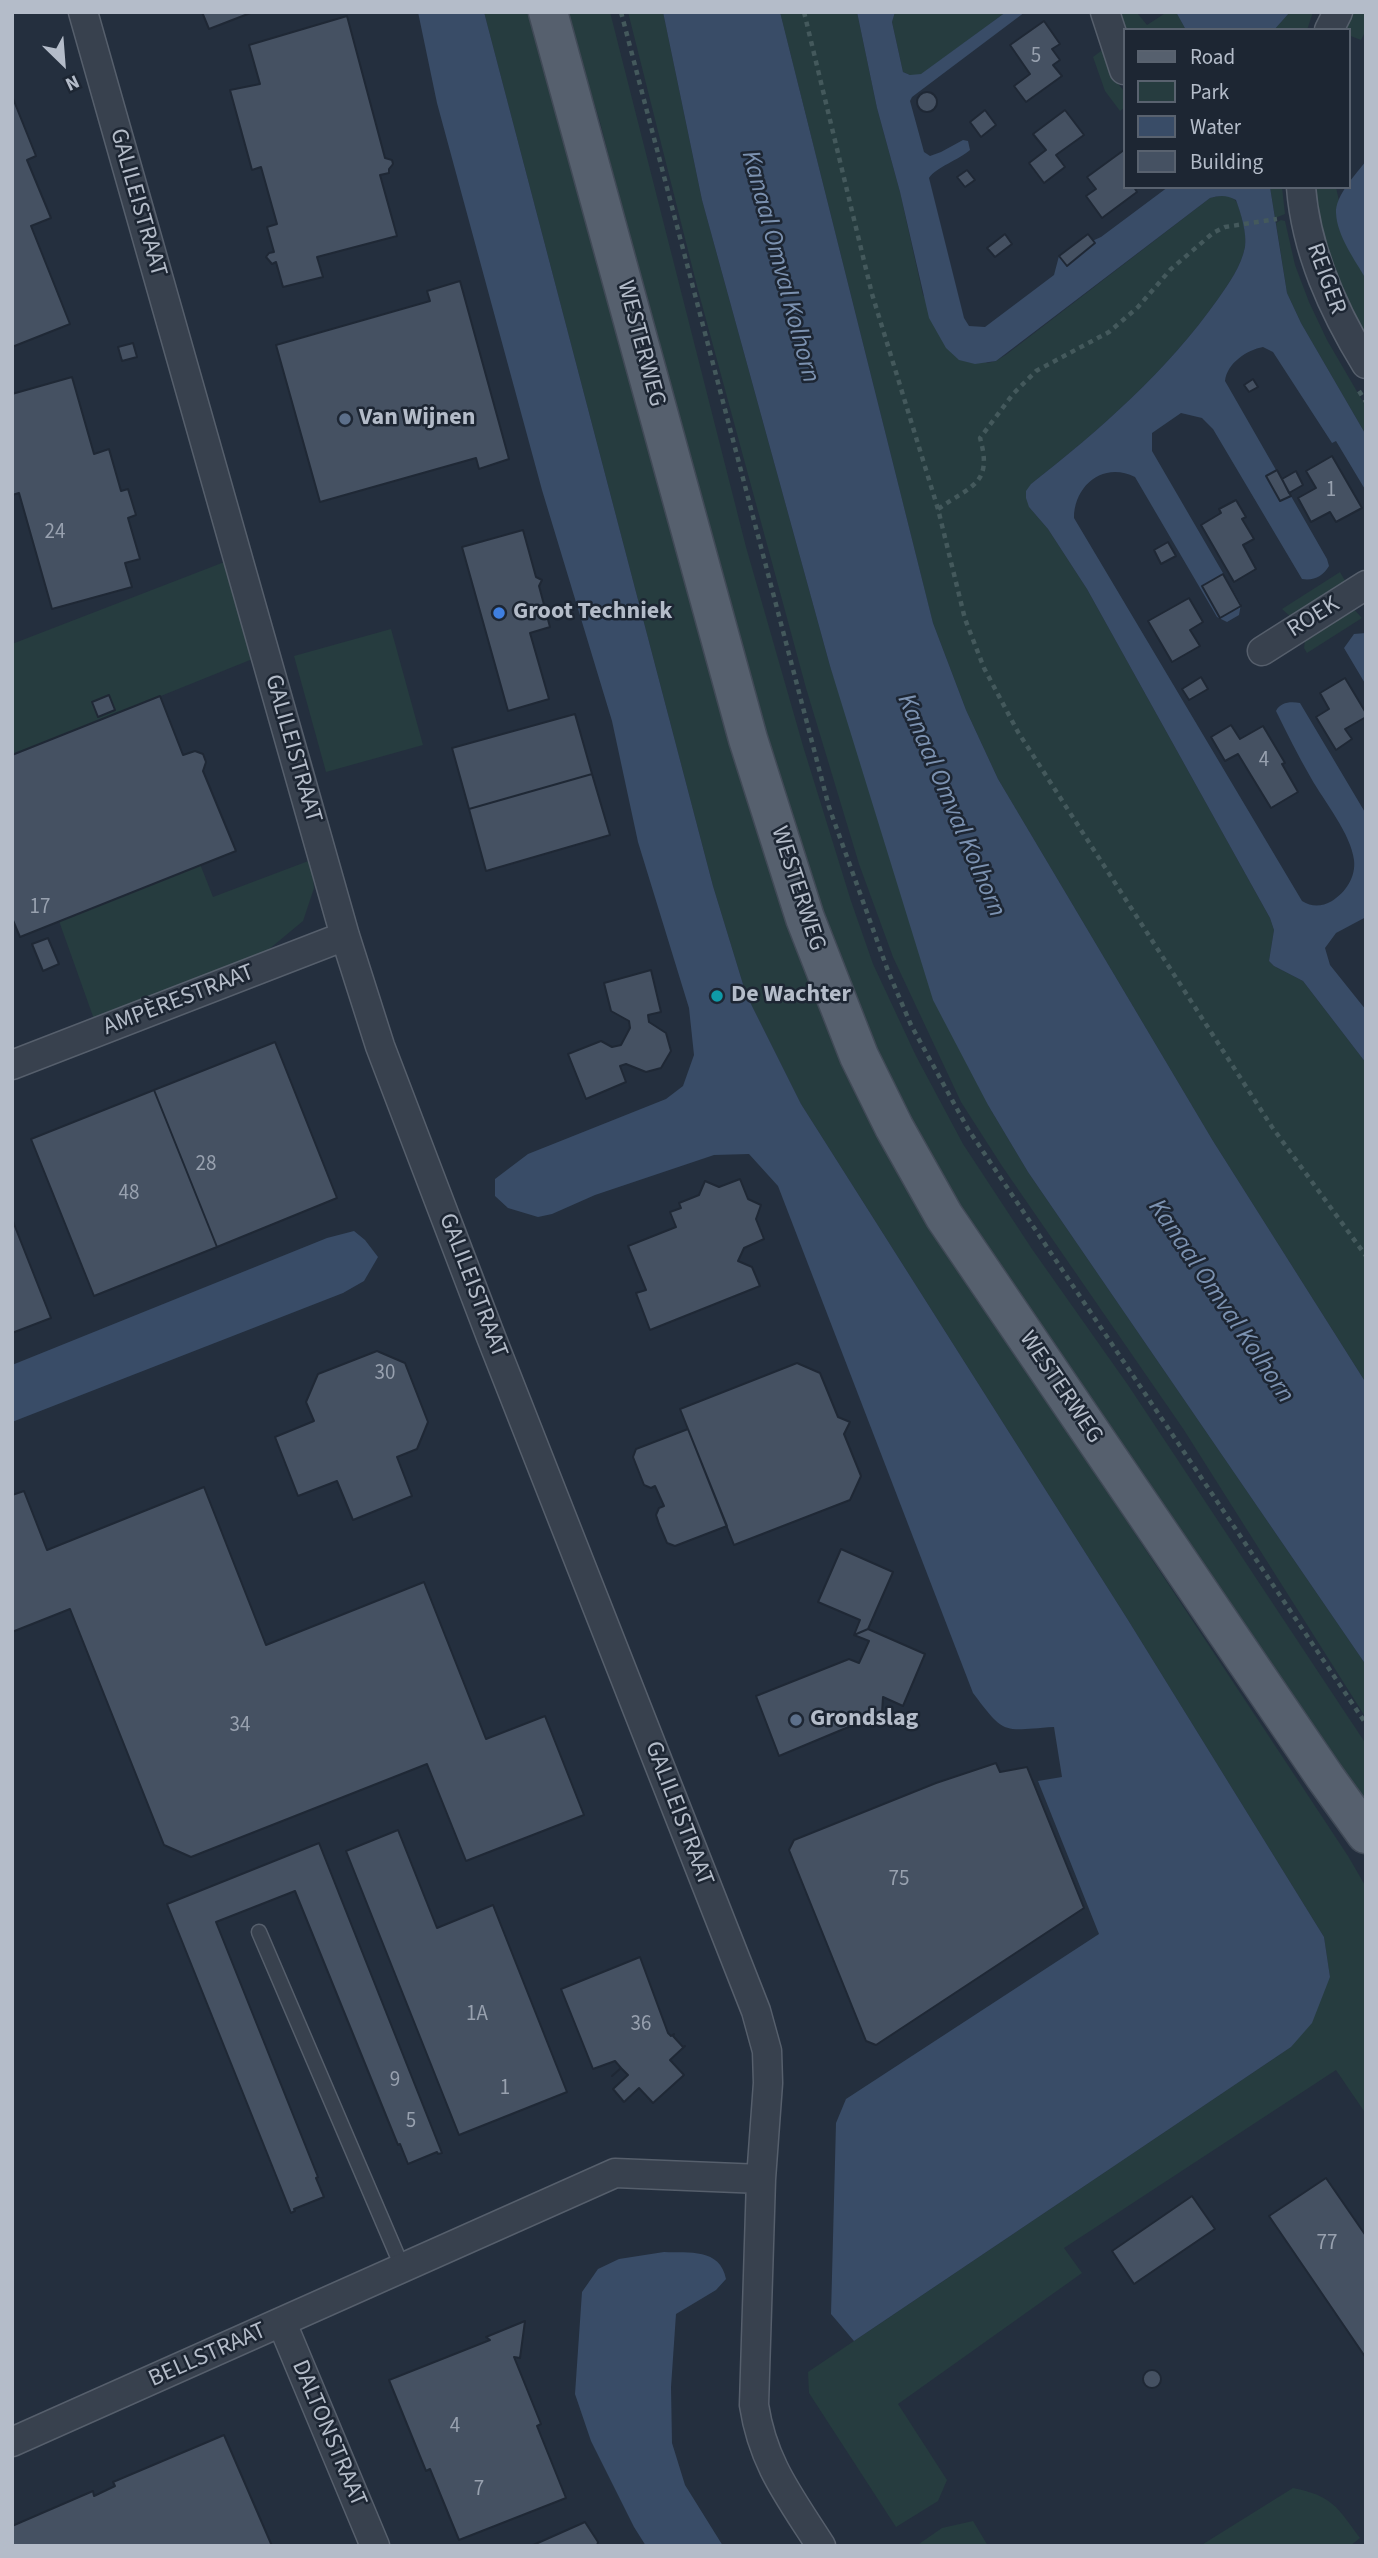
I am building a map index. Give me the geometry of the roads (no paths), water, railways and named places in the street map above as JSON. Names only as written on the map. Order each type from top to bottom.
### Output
[{"type":"main road","name":"WESTERWEG","points":[[548,12],[748,739],[805,918],[859,1056],[894,1127],[944,1216],[1366,1834]]},
{"type":"main road","name":"WESTERWEG","points":[[1325,1777],[1366,1857]]},
{"type":"street","name":"GALILEISTRAAT","points":[[83,12],[345,936],[380,1046],[756,2011],[767,2051],[768,2083],[761,2179],[754,2405],[758,2431],[766,2455],[821,2546]]},
{"type":"street","points":[[1105,12],[1122,65]]},
{"type":"street","points":[[1330,28],[1338,12]]},
{"type":"street","name":"REIGER","points":[[1301,189],[1319,271],[1340,321],[1366,364]]},
{"type":"street","name":"ROEK","points":[[1262,651],[1366,585]]},
{"type":"street","name":"AMPÈRESTRAAT","points":[[12,1065],[345,936]]},
{"type":"street","name":"BELLSTRAAT","points":[[12,2442],[615,2173],[761,2179]]},
{"type":"street","name":"DALTONSTRAAT","points":[[282,2323],[375,2546]]},
{"type":"lane","points":[[259,1933],[403,2269]]},
{"type":"water","points":[[418,12],[484,12],[713,886],[746,994],[801,1104],[1128,1620],[1324,1937],[1330,1977],[1312,2023],[1291,2047],[854,2341],[831,2314],[836,2123],[846,2099],[1099,1934],[1038,1781],[1062,1777],[1054,1727],[1007,1728],[992,1717],[973,1693],[778,1186],[749,1154],[714,1155],[538,1217],[508,1208],[495,1196],[495,1179],[528,1154],[666,1099],[683,1086],[694,1055],[689,1008],[638,842],[612,721],[542,490],[437,103]]},
{"type":"water","name":"Kanaal Omval Kolhorn","points":[[663,12],[780,12],[933,623],[966,710],[998,779],[1213,1141],[1366,1383],[1366,1665],[1028,1172],[988,1105],[933,1000],[830,666],[702,200]]},
{"type":"water","points":[[857,12],[895,12],[892,22],[903,72],[910,75],[921,74],[1006,12],[1025,12],[910,101],[924,152],[930,156],[963,140],[968,141],[970,150],[929,178],[964,318],[969,326],[985,327],[1054,275],[1059,256],[1101,237],[1165,189],[1270,189],[1287,293],[1301,323],[1366,435],[1366,491],[1336,441],[1332,443],[1273,352],[1263,347],[1244,354],[1234,363],[1225,381],[1329,566],[1318,577],[1302,579],[1213,429],[1202,418],[1181,413],[1152,433],[1152,451],[1241,604],[1239,615],[1227,622],[1217,617],[1135,477],[1112,472],[1093,479],[1079,495],[1074,518],[1302,901],[1320,905],[1337,897],[1346,889],[1352,878],[1354,860],[1343,829],[1306,770],[1276,711],[1280,706],[1290,702],[1300,703],[1366,814],[1366,917],[1336,933],[1325,948],[1330,965],[1366,1010],[1366,1063],[1303,981],[1269,961],[1274,930],[1270,918],[1087,589],[1048,529],[1029,507],[1026,498],[1026,491],[1031,484],[1107,421],[1155,375],[1218,299],[1238,268],[1245,247],[1242,217],[1236,200],[1223,196],[1210,198],[996,361],[975,364],[959,360],[946,348],[929,318],[900,192],[877,108]]},
{"type":"water","points":[[1176,12],[1290,12],[1276,28],[1185,28]]},
{"type":"water","points":[[1366,161],[1366,279],[1343,239],[1337,222],[1339,200],[1345,189],[1350,189],[1352,179]]},
{"type":"water","points":[[1366,633],[1366,685],[1344,648],[1354,634]]},
{"type":"water","points":[[354,1231],[378,1257],[364,1281],[343,1293],[12,1422],[12,1365],[327,1238]]},
{"type":"water","points":[[664,2252],[693,2253],[710,2257],[723,2269],[726,2279],[716,2290],[676,2314],[671,2387],[672,2443],[685,2485],[723,2546],[646,2546],[591,2441],[575,2394],[582,2292],[598,2269],[619,2259]]},
{"type":"place","name":"Van Wijnen","points":[[345,419]]},
{"type":"place","name":"Groot Techniek","points":[[499,613]]},
{"type":"place","name":"De Wachter","points":[[717,996]]},
{"type":"place","name":"Grondslag","points":[[796,1720]]}]
